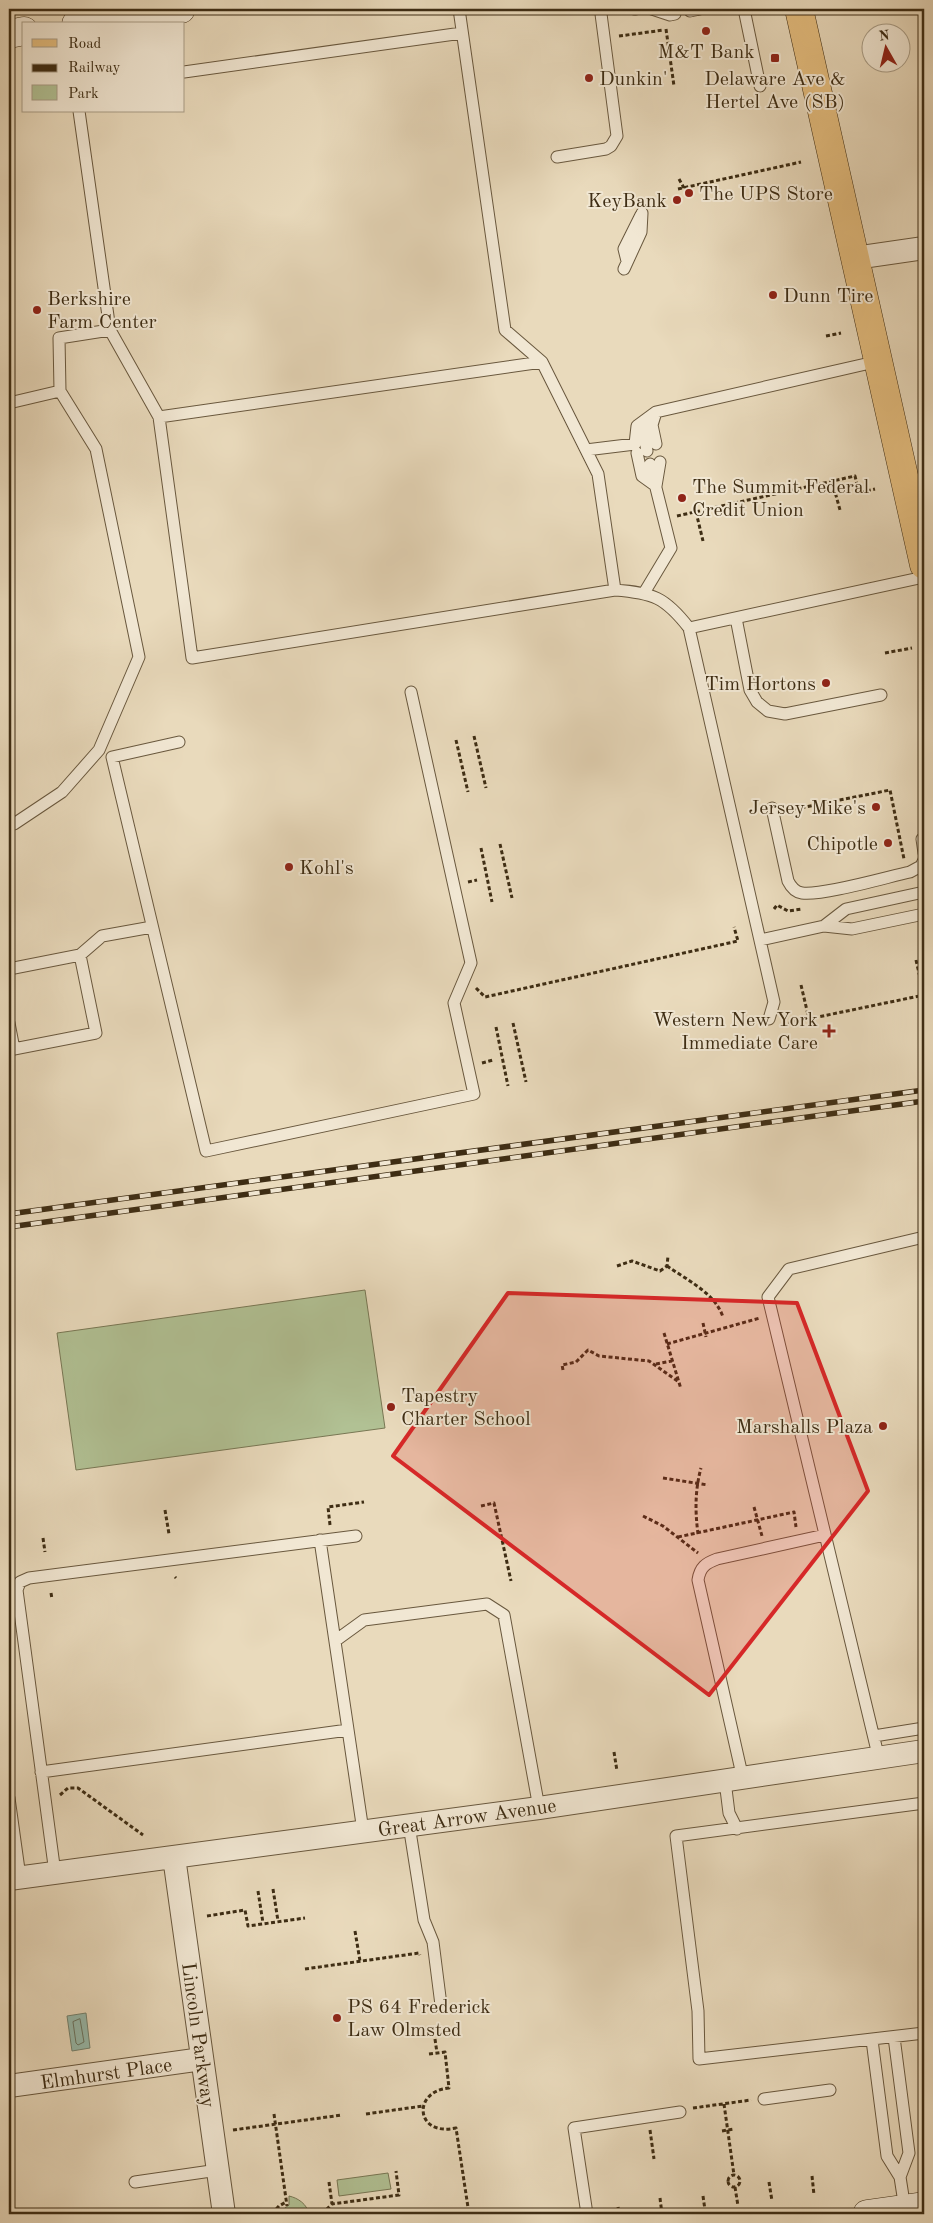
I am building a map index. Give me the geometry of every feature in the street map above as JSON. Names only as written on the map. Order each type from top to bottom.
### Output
[{"type":"main road","points":[[799,9],[924,565]]},
{"type":"street","points":[[90,22],[181,9]]},
{"type":"street","points":[[9,34],[22,31]]},
{"type":"street","points":[[855,258],[924,248]]},
{"type":"street","name":"Great Arrow Avenue","points":[[14,1878],[539,1808],[924,1751]]},
{"type":"street","name":"Lincoln Parkway","points":[[174,1857],[224,2214]]},
{"type":"street","name":"Elmhurst Place","points":[[9,2086],[202,2060]]},
{"type":"street","points":[[867,2214],[914,2208]]},
{"type":"lane","points":[[458,9],[506,330],[542,362],[598,474],[615,590]]},
{"type":"lane","points":[[652,9],[670,16],[675,14]]},
{"type":"lane","points":[[744,9],[760,86]]},
{"type":"lane","points":[[557,157],[606,149],[612,146],[617,136],[601,14]]},
{"type":"lane","points":[[185,72],[462,33]]},
{"type":"lane","points":[[79,112],[110,330],[159,417],[192,658],[615,590],[644,593],[674,609],[689,628],[774,1002],[769,1019]]},
{"type":"lane","points":[[625,265],[624,249],[642,213]]},
{"type":"lane","points":[[9,825],[14,824],[62,792],[99,750],[139,657],[96,449],[60,391],[59,338],[110,330]]},
{"type":"lane","points":[[586,450],[635,444],[638,426],[652,415],[879,361]]},
{"type":"lane","points":[[159,417],[542,362]]},
{"type":"lane","points":[[9,403],[60,391]]},
{"type":"lane","points":[[652,415],[652,425],[642,476],[656,486]]},
{"type":"lane","points":[[644,593],[671,548],[656,486],[655,463]]},
{"type":"lane","points":[[689,628],[924,577]]},
{"type":"lane","points":[[736,618],[750,690],[757,702],[768,711],[785,714],[881,694]]},
{"type":"lane","points":[[112,757],[206,1151],[474,1094],[454,1003],[470,963],[410,692]]},
{"type":"lane","points":[[99,750],[112,757],[179,742]]},
{"type":"lane","points":[[772,808],[788,881],[792,888],[799,892],[828,890],[910,872],[921,866],[924,860]]},
{"type":"lane","points":[[922,838],[924,852]]},
{"type":"lane","points":[[824,926],[846,909],[924,892]]},
{"type":"lane","points":[[760,940],[824,926],[852,930],[924,914]]},
{"type":"lane","points":[[9,969],[80,955],[102,936],[152,927]]},
{"type":"lane","points":[[9,1023],[14,1049],[96,1033],[80,955]]},
{"type":"lane","points":[[879,1759],[768,1297],[789,1269],[924,1237]]},
{"type":"lane","points":[[737,1829],[729,1813],[734,1780],[698,1580],[700,1571],[707,1563],[717,1559],[825,1535]]},
{"type":"lane","points":[[55,1873],[17,1590],[20,1582],[29,1578],[356,1536]]},
{"type":"lane","points":[[320,1540],[363,1831]]},
{"type":"lane","points":[[335,1641],[364,1620],[487,1604],[504,1615],[539,1808]]},
{"type":"lane","points":[[874,1736],[924,1728]]},
{"type":"lane","points":[[42,1772],[348,1730]]},
{"type":"lane","points":[[9,1798],[14,1878]]},
{"type":"lane","points":[[924,1803],[676,1836],[698,2011],[699,2059],[924,2033]]},
{"type":"lane","points":[[409,1825],[424,1920],[433,1942],[442,2005]]},
{"type":"lane","points":[[894,2037],[909,2153],[900,2177]]},
{"type":"lane","points":[[872,2040],[887,2156],[900,2177],[914,2208]]},
{"type":"lane","points":[[761,2099],[830,2090]]},
{"type":"lane","points":[[587,2214],[574,2128],[686,2110]]},
{"type":"lane","points":[[135,2182],[218,2170]]},
{"type":"path","points":[[665,22],[674,86]]},
{"type":"path","points":[[626,35],[666,30]]},
{"type":"path","points":[[678,189],[801,162]]},
{"type":"path","points":[[679,179],[684,188]]},
{"type":"path","points":[[826,336],[841,333]]},
{"type":"path","points":[[674,517],[855,476],[859,493],[875,489]]},
{"type":"path","points":[[832,481],[840,510]]},
{"type":"path","points":[[696,512],[703,541]]},
{"type":"path","points":[[885,653],[912,648]]},
{"type":"path","points":[[474,736],[486,788]]},
{"type":"path","points":[[456,740],[468,792]]},
{"type":"path","points":[[795,809],[890,790],[898,822],[904,862]]},
{"type":"path","points":[[500,844],[512,898]]},
{"type":"path","points":[[481,848],[492,902]]},
{"type":"path","points":[[468,882],[477,880]]},
{"type":"path","points":[[774,908],[777,905]]},
{"type":"path","points":[[476,988],[485,997],[738,940],[734,927]]},
{"type":"path","points":[[789,1023],[924,995],[916,960]]},
{"type":"path","points":[[802,985],[809,1019]]},
{"type":"path","points":[[513,1023],[526,1082]]},
{"type":"path","points":[[496,1026],[508,1086]]},
{"type":"path","points":[[480,1063],[493,1060]]},
{"type":"path","points":[[617,1266],[632,1261],[656,1270],[663,1270],[667,1266],[668,1256]]},
{"type":"path","points":[[667,1266],[703,1291],[719,1305],[723,1317]]},
{"type":"path","points":[[667,1344],[706,1335],[753,1320]]},
{"type":"path","points":[[703,1323],[706,1335]]},
{"type":"path","points":[[664,1333],[681,1388]]},
{"type":"path","points":[[563,1370],[562,1365],[576,1364],[588,1350],[599,1356],[641,1359],[656,1364],[678,1382]]},
{"type":"path","points":[[656,1364],[672,1361]]},
{"type":"path","points":[[698,1534],[696,1514],[697,1483],[701,1468]]},
{"type":"path","points":[[663,1478],[708,1485]]},
{"type":"path","points":[[329,1512],[328,1507],[364,1502]]},
{"type":"path","points":[[481,1506],[494,1503],[511,1581]]},
{"type":"path","points":[[754,1507],[763,1538]]},
{"type":"path","points":[[165,1510],[168,1534]]},
{"type":"path","points":[[678,1537],[794,1512],[797,1526]]},
{"type":"path","points":[[643,1516],[678,1537],[700,1555]]},
{"type":"path","points":[[43,1538],[45,1552]]},
{"type":"path","points":[[51,1592],[52,1599]]},
{"type":"path","points":[[614,1752],[617,1771]]},
{"type":"path","points":[[70,1787],[81,1789],[143,1835]]},
{"type":"path","points":[[273,1889],[278,1921]]},
{"type":"path","points":[[258,1891],[263,1923]]},
{"type":"path","points":[[207,1916],[245,1910],[248,1926],[305,1918]]},
{"type":"path","points":[[355,1931],[360,1961]]},
{"type":"path","points":[[305,1969],[419,1953]]},
{"type":"path","points":[[435,2039],[437,2053]]},
{"type":"path","points":[[428,2054],[445,2052],[449,2088],[434,2092],[425,2100],[423,2106],[424,2117],[433,2128],[442,2130],[456,2128],[469,2214]]},
{"type":"path","points":[[686,2110],[761,2099]]},
{"type":"path","points":[[724,2104],[734,2175],[740,2179],[740,2183],[736,2187],[738,2206]]},
{"type":"path","points":[[366,2114],[423,2106]]},
{"type":"path","points":[[272,2214],[278,2206],[287,2204],[274,2114]]},
{"type":"path","points":[[230,2131],[342,2115]]},
{"type":"path","points":[[722,2131],[734,2129]]},
{"type":"path","points":[[651,2136],[654,2159]]},
{"type":"path","points":[[322,2214],[332,2204],[400,2196],[396,2172]]},
{"type":"path","points":[[734,2175],[730,2177],[729,2182],[731,2186],[736,2187]]},
{"type":"path","points":[[812,2176],[814,2195]]},
{"type":"path","points":[[329,2182],[332,2204]]},
{"type":"path","points":[[769,2182],[772,2201]]},
{"type":"path","points":[[703,2196],[705,2210]]},
{"type":"path","points":[[660,2198],[662,2214]]},
{"type":"path","points":[[618,2207],[619,2214]]},
{"type":"highlighted area","points":[[508,1293],[797,1303],[868,1491],[709,1695],[393,1456]]},
{"type":"green space","points":[[365,1290],[385,1428],[76,1470],[57,1333]]},
{"type":"green space","points":[[388,2173],[391,2189],[339,2196],[337,2180]]},
{"type":"green space","points":[[289,2196],[302,2202],[309,2214],[277,2214],[289,2205]]},
{"type":"water","points":[[86,2013],[90,2048],[72,2051],[67,2016]]},
{"type":"railway","points":[[9,1214],[924,1090]]},
{"type":"railway","points":[[9,1227],[924,1101]]},
{"type":"place","name":"M&T Bank","points":[[706,31]]},
{"type":"place","name":"Delaware Ave & Hertel Ave (SB)","points":[[775,58]]},
{"type":"place","name":"Dunkin'","points":[[589,78]]},
{"type":"place","name":"The UPS Store","points":[[689,193]]},
{"type":"place","name":"KeyBank","points":[[677,200]]},
{"type":"place","name":"Dunn Tire","points":[[773,295]]},
{"type":"place","name":"Berkshire Farm Center","points":[[37,310]]},
{"type":"place","name":"The Summit Federal Credit Union","points":[[682,498]]},
{"type":"place","name":"Tim Hortons","points":[[826,683]]},
{"type":"place","name":"Jersey Mike's","points":[[876,807]]},
{"type":"place","name":"Chipotle","points":[[888,843]]},
{"type":"place","name":"Kohl's","points":[[289,867]]},
{"type":"place","name":"Western New York Immediate Care","points":[[829,1031]]},
{"type":"place","name":"Tapestry Charter School","points":[[391,1407]]},
{"type":"place","name":"Marshalls Plaza","points":[[883,1426]]},
{"type":"place","name":"PS 64 Frederick Law Olmsted","points":[[337,2018]]}]
